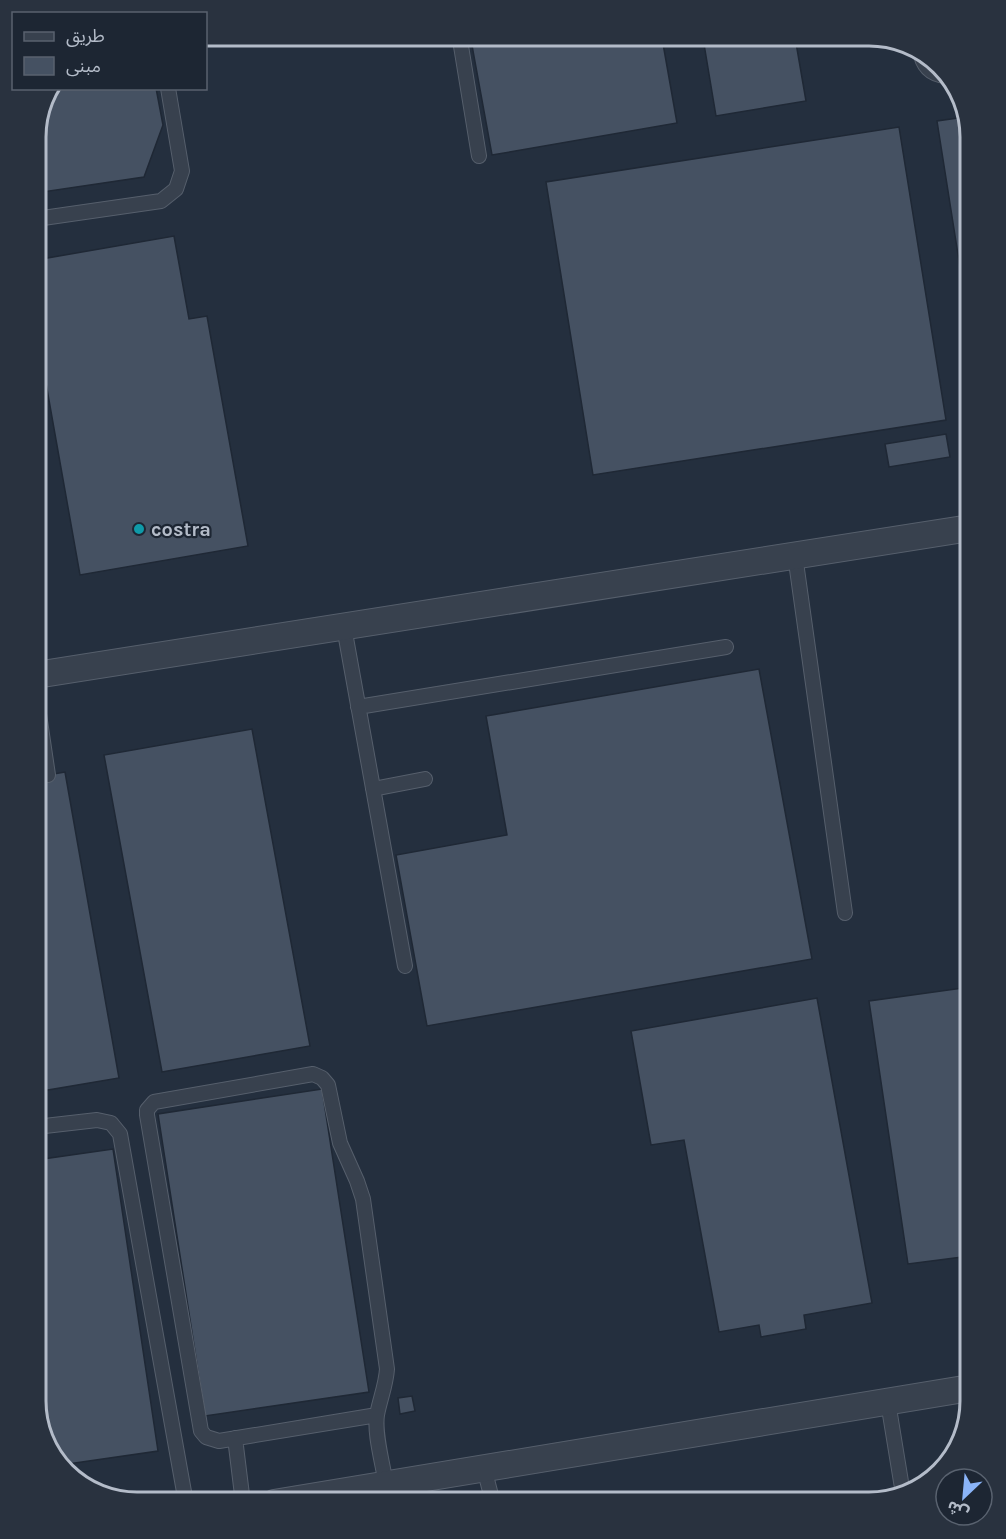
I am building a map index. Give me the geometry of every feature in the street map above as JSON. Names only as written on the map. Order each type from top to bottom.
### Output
[{"type":"street","points":[[47,673],[960,530]]},
{"type":"street","points":[[342,1492],[960,1390]]},
{"type":"lane","points":[[461,47],[479,156]]},
{"type":"lane","points":[[47,217],[161,201],[176,189],[182,171],[168,90]]},
{"type":"lane","points":[[795,555],[844,913]]},
{"type":"lane","points":[[344,627],[405,966]]},
{"type":"lane","points":[[358,707],[726,647]]},
{"type":"lane","points":[[47,768],[48,775]]},
{"type":"lane","points":[[373,789],[424,780]]},
{"type":"lane","points":[[377,1415],[235,1438],[212,1440],[206,1437],[199,1425],[147,1110],[150,1105],[159,1101],[304,1075],[313,1074],[328,1084],[340,1143],[363,1199],[387,1369],[377,1415],[386,1485]]},
{"type":"lane","points":[[47,1126],[97,1120],[111,1123],[120,1134],[184,1492]]},
{"type":"lane","points":[[888,1402],[902,1486]]},
{"type":"lane","points":[[235,1438],[242,1492]]},
{"type":"lane","points":[[484,1468],[490,1492]]},
{"type":"building","points":[[472,47],[664,47],[677,123],[492,155]]},
{"type":"building","points":[[704,47],[797,47],[806,101],[716,116]]},
{"type":"building","points":[[60,90],[156,90],[163,125],[144,177],[47,191],[48,120],[53,103]]},
{"type":"building","points":[[957,118],[959,126],[960,267],[937,121]]},
{"type":"building","points":[[899,127],[946,420],[593,475],[546,182]]},
{"type":"building","points":[[174,236],[189,319],[207,316],[248,546],[80,575],[47,389],[47,258]]},
{"type":"building","points":[[946,434],[950,457],[889,467],[885,444]]},
{"type":"building","points":[[759,669],[812,959],[427,1026],[396,855],[507,835],[486,716]]},
{"type":"building","points":[[252,729],[310,1046],[162,1072],[104,755]]},
{"type":"building","points":[[65,772],[119,1078],[47,1090],[47,775]]},
{"type":"building","points":[[960,988],[960,1257],[908,1264],[869,1001]]},
{"type":"building","points":[[817,998],[872,1303],[804,1315],[806,1329],[761,1337],[759,1325],[719,1332],[684,1140],[651,1145],[631,1031]]},
{"type":"building","points":[[322,1089],[369,1392],[205,1416],[158,1114]]},
{"type":"building","points":[[113,1149],[158,1451],[71,1464],[53,1436],[47,1413],[47,1158]]},
{"type":"building","points":[[412,1396],[415,1411],[400,1414],[398,1398]]},
{"type":"place","name":"costra","points":[[139,529]]}]
